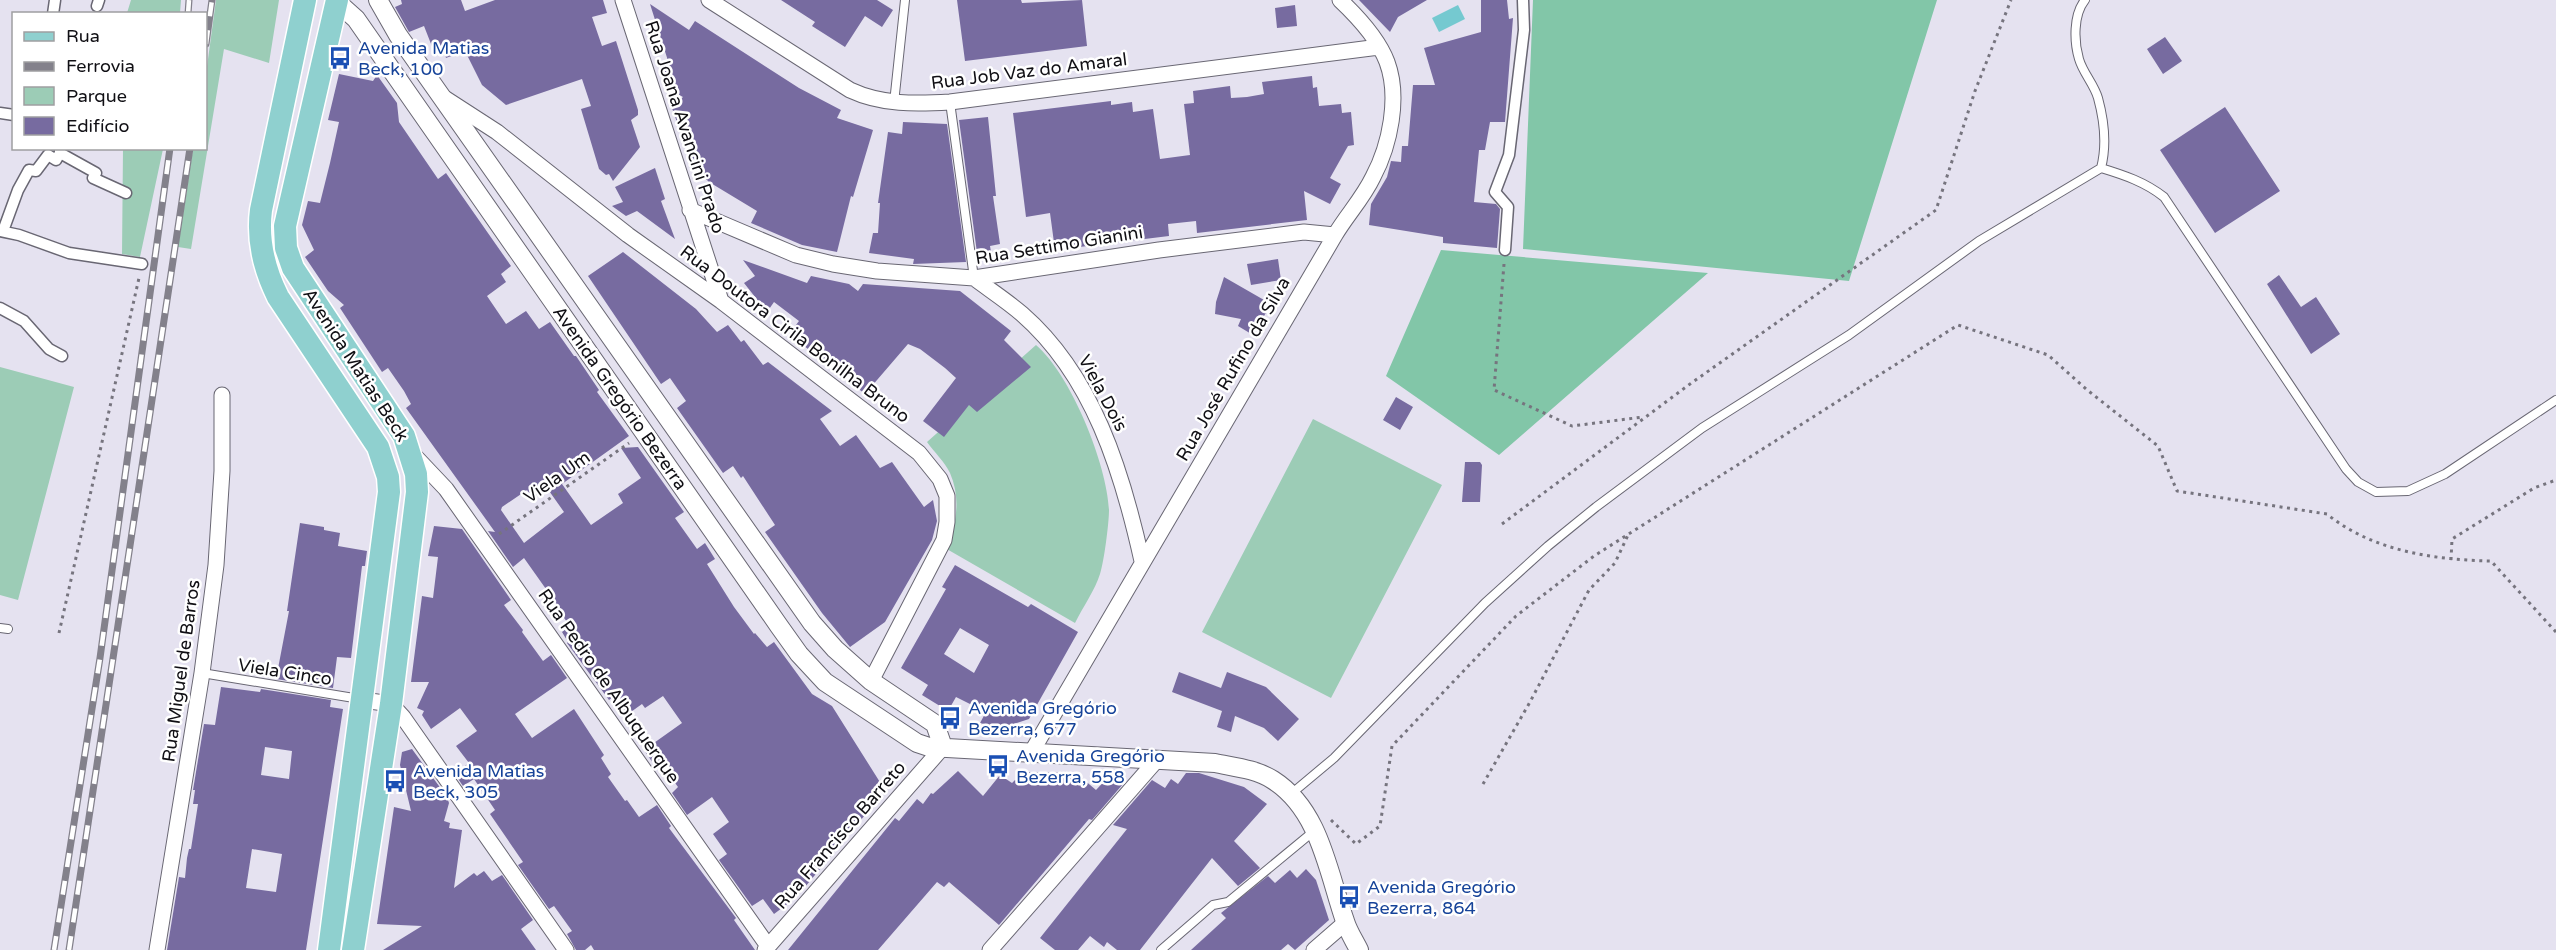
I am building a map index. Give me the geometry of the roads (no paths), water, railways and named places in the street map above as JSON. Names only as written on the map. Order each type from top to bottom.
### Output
[{"type":"main road","name":"Avenida Matias Beck","points":[[306,0],[261,210],[259,234],[267,277],[278,297],[373,438],[382,456],[388,477],[389,492],[329,950]]},
{"type":"main road","name":"Avenida Matias Beck","points":[[336,0],[285,226],[286,248],[293,268],[404,436],[411,452],[417,492],[391,704],[355,948]]},
{"type":"street","name":"Avenida Gregório Bezerra","points":[[336,0],[363,28],[786,635],[825,682],[917,743],[929,747],[1155,762],[1215,763],[1251,770],[1271,779],[1291,794],[1322,846],[1345,923],[1359,950]]},
{"type":"street","name":"Avenida Gregório Bezerra","points":[[378,0],[398,35],[812,623],[835,649],[871,681],[935,724],[943,747]]},
{"type":"street","name":"Rua Joana Avancini Prado","points":[[623,0],[721,301]]},
{"type":"street","name":"Rua Job Vaz do Amaral","points":[[709,0],[850,90],[863,96],[894,102],[950,102],[1380,47]]},
{"type":"street","name":"Rua José Rufino da Silva","points":[[1031,753],[1335,235],[1372,180],[1383,156],[1389,135],[1390,75],[1380,47],[1340,0]]},
{"type":"street","points":[[1505,250],[1508,207],[1494,192],[1509,155],[1524,30],[1523,0]]},
{"type":"street","name":"Rua Doutora Cirila Bonilha Bruno","points":[[442,96],[497,132],[628,236],[721,301],[919,453],[940,479],[947,496],[948,522],[944,540],[871,681]]},
{"type":"street","points":[[126,193],[93,178],[96,173],[60,151],[56,160],[48,155],[36,171],[30,169],[18,190],[1,231],[69,253],[142,264]]},
{"type":"street","name":"Rua Settimo Gianini","points":[[690,210],[805,258],[877,271],[974,279],[1158,250],[1304,232],[1335,235]]},
{"type":"street","name":"Viela Dois","points":[[974,279],[1022,314],[1057,351],[1083,390],[1113,453],[1130,507],[1142,561]]},
{"type":"street","points":[[0,308],[24,321],[48,349],[62,356]]},
{"type":"street","name":"Rua Miguel de Barros","points":[[157,950],[202,673],[216,564],[222,471],[222,395]]},
{"type":"street","name":"Rua Pedro de Albuquerque","points":[[411,452],[446,489],[767,948]]},
{"type":"street","points":[[363,700],[391,704],[403,717],[566,950]]},
{"type":"street","name":"Rua Francisco Barreto","points":[[767,948],[943,747]]},
{"type":"street","points":[[990,950],[1155,762]]},
{"type":"street","points":[[1314,950],[1345,923]]},
{"type":"lane","points":[[894,102],[905,0]]},
{"type":"lane","points":[[2085,0],[2078,15],[2076,31],[2079,59],[2098,96],[2105,141],[2101,168]]},
{"type":"lane","points":[[950,102],[974,279]]},
{"type":"lane","points":[[1291,794],[1334,758],[1485,603],[1596,507],[1702,428],[1849,335],[1979,241],[2101,168],[2150,186],[2164,197],[2346,469],[2367,488],[2388,492],[2408,491],[2445,474],[2556,400]]},
{"type":"lane","name":"Viela Cinco","points":[[202,673],[363,700]]},
{"type":"lane","points":[[1161,950],[1213,905],[1228,902],[1314,831]]},
{"type":"water","points":[[1458,5],[1465,19],[1439,32],[1432,18]]},
{"type":"railway","points":[[188,12],[189,0]]},
{"type":"railway","points":[[207,37],[212,0]]},
{"type":"railway","points":[[54,950],[100,658],[170,150]]},
{"type":"railway","points":[[69,950],[190,150]]},
{"type":"place","name":"Avenida Matias Beck, 100","points":[[340,58]]},
{"type":"place","name":"Avenida Gregório Bezerra, 677","points":[[950,718]]},
{"type":"place","name":"Avenida Gregório Bezerra, 558","points":[[998,766]]},
{"type":"place","name":"Avenida Matias Beck, 305","points":[[395,781]]},
{"type":"place","name":"Avenida Gregório Bezerra, 864","points":[[1349,897]]}]
